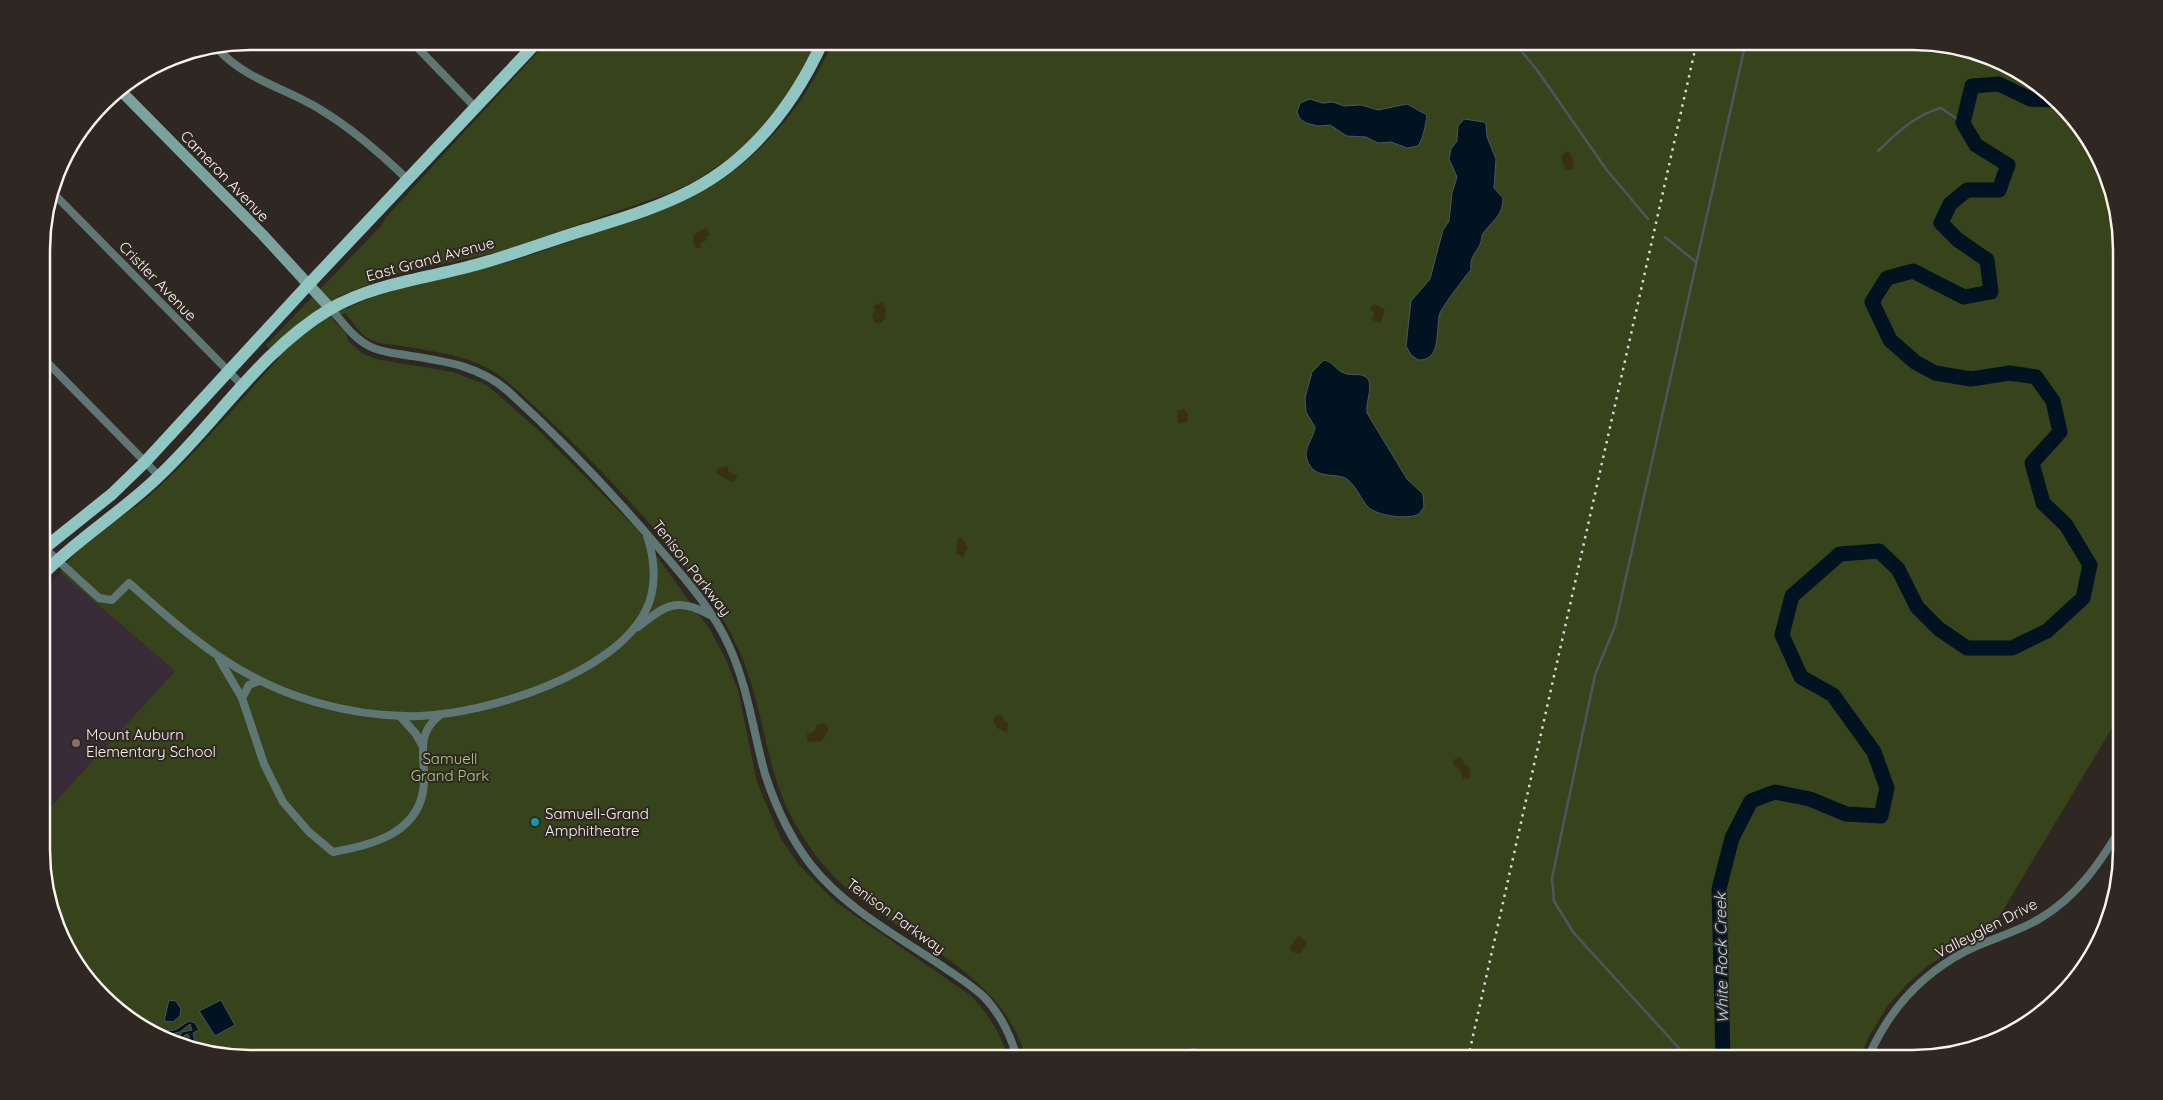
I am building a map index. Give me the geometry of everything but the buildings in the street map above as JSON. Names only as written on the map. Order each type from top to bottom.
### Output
[{"type":"main road","points":[[50,543],[112,494],[145,462],[308,285],[529,50]]},
{"type":"main road","name":"East Grand Avenue","points":[[50,567],[159,476],[276,352],[330,309],[372,290],[393,283],[474,266],[636,214],[692,190],[726,167],[774,123],[795,94],[818,50]]},
{"type":"street","points":[[420,50],[475,107]]},
{"type":"street","points":[[221,52],[248,74],[319,108],[338,120],[407,179]]},
{"type":"street","name":"Cameron Avenue","points":[[124,94],[308,285]]},
{"type":"street","name":"Cristler Avenue","points":[[57,197],[227,372],[243,386]]},
{"type":"street","name":"Tenison Parkway","points":[[308,285],[367,346],[389,352],[457,364],[488,376],[538,419],[613,495],[646,532],[713,617],[729,645],[740,676],[770,787],[787,824],[811,865],[832,887],[861,912],[969,985],[986,999],[1008,1032],[1014,1050]]},
{"type":"street","points":[[50,365],[159,476]]},
{"type":"street","points":[[628,635],[646,612],[653,585],[653,559],[646,532]]},
{"type":"street","points":[[50,554],[99,598],[107,601],[117,596],[129,583],[193,640],[259,681],[285,692],[333,707],[400,716],[440,715],[502,703],[538,690],[595,660],[662,608],[671,604],[692,607],[713,617]]},
{"type":"street","points":[[218,657],[242,698],[264,764],[283,802],[309,832],[333,852],[375,843],[397,832],[408,822],[417,810],[422,795],[422,745],[430,723],[440,715]]},
{"type":"street","points":[[242,698],[249,685],[259,681]]},
{"type":"street","points":[[400,716],[416,734],[422,745]]},
{"type":"street","name":"Valleyglen Drive","points":[[1872,1050],[1885,1025],[1917,985],[1934,971],[1967,950],[2039,919],[2067,899],[2092,873],[2113,840]]},
{"type":"shaded area","name":"Mount Auburn Elementary School","points":[[61,573],[175,671],[50,807],[50,585]]},
{"type":"green space","name":"Samuell Grand Park","points":[[540,50],[813,50],[795,86],[753,137],[732,156],[697,180],[670,193],[502,251],[392,275],[337,297],[346,309],[400,288],[532,255],[656,212],[700,192],[734,171],[769,139],[799,103],[829,50],[1926,50],[1965,57],[1990,65],[2013,77],[2035,91],[2063,118],[2086,150],[2098,173],[2109,211],[2113,237],[2113,726],[1990,932],[1948,953],[1929,965],[1907,984],[1888,1005],[1868,1038],[1863,1050],[1022,1050],[1013,1026],[993,998],[968,974],[851,892],[826,868],[810,847],[789,813],[779,789],[750,679],[731,634],[716,608],[670,547],[613,483],[531,403],[510,384],[486,367],[459,357],[374,341],[363,335],[345,313],[333,320],[346,333],[348,341],[362,353],[376,359],[453,372],[487,385],[539,431],[638,530],[711,631],[726,660],[738,690],[757,782],[781,839],[799,865],[837,903],[970,995],[993,1024],[1006,1050],[237,1050],[198,1043],[173,1035],[150,1023],[128,1009],[100,982],[77,950],[65,927],[57,902],[50,863],[50,807],[175,671],[60,572],[70,559],[94,537],[148,497],[206,439],[279,358],[266,345],[381,226],[387,216]]},
{"type":"sand","points":[[1567,151],[1573,159],[1572,170],[1565,170],[1561,156]]},
{"type":"sand","points":[[705,228],[708,229],[710,235],[706,236],[707,240],[701,243],[700,248],[696,248],[693,243],[694,235]]},
{"type":"sand","points":[[882,302],[886,308],[885,319],[880,324],[874,322],[872,314],[875,311],[873,306]]},
{"type":"sand","points":[[1374,304],[1385,310],[1380,323],[1372,320],[1374,313],[1370,308]]},
{"type":"sand","points":[[1184,409],[1188,414],[1187,422],[1178,424],[1177,411]]},
{"type":"sand","points":[[727,466],[729,472],[738,476],[733,483],[716,473],[717,469]]},
{"type":"sand","points":[[958,538],[961,538],[968,547],[963,557],[956,554]]},
{"type":"sand","points":[[997,715],[1003,716],[1004,720],[1008,723],[1007,733],[997,728],[993,720]]},
{"type":"sand","points":[[824,723],[828,726],[828,732],[821,741],[807,742],[807,734],[814,732],[817,725]]},
{"type":"sand","points":[[1457,757],[1461,757],[1464,764],[1470,768],[1471,777],[1469,779],[1463,778],[1460,770],[1454,765],[1453,761]]},
{"type":"sand","points":[[1298,936],[1307,942],[1300,954],[1292,952],[1290,947]]},
{"type":"water","points":[[1310,99],[1322,103],[1333,102],[1344,106],[1361,105],[1378,110],[1407,104],[1427,115],[1423,135],[1418,146],[1407,148],[1391,142],[1378,143],[1366,137],[1347,136],[1330,125],[1318,126],[1306,123],[1300,119],[1297,112],[1300,103]]},
{"type":"water","points":[[1464,119],[1484,122],[1486,124],[1487,137],[1496,159],[1494,188],[1503,198],[1503,204],[1497,216],[1482,235],[1481,242],[1472,258],[1471,270],[1440,313],[1435,350],[1426,359],[1418,360],[1411,355],[1406,346],[1411,301],[1430,279],[1443,230],[1449,221],[1452,193],[1457,177],[1449,159],[1451,149],[1457,141],[1458,126]]},
{"type":"water","points":[[1324,360],[1330,362],[1344,373],[1362,375],[1369,382],[1367,413],[1407,479],[1423,494],[1424,507],[1419,514],[1400,517],[1378,513],[1368,507],[1347,479],[1320,473],[1311,467],[1307,460],[1306,451],[1315,427],[1306,412],[1305,398],[1312,372]]},
{"type":"water","points":[[169,1000],[176,1001],[181,1009],[180,1016],[173,1022],[164,1021]]},
{"type":"water","points":[[221,1000],[235,1025],[215,1036],[199,1011]]},
{"type":"water","points":[[189,1021],[195,1023],[199,1030],[193,1033],[195,1042],[187,1039],[190,1037],[187,1034],[182,1038],[180,1037],[182,1032],[192,1030],[190,1024],[180,1032],[171,1034],[165,1031],[175,1030]]},
{"type":"waterway","points":[[1520,50],[1537,70],[1606,169],[1648,219]]},
{"type":"waterway","points":[[1681,1050],[1573,932],[1554,901],[1552,878],[1595,675],[1615,626],[1744,50]]},
{"type":"waterway","name":"White Rock Creek","points":[[1723,1050],[1719,889],[1732,838],[1751,801],[1775,792],[1810,799],[1846,814],[1881,816],[1887,788],[1874,752],[1833,695],[1801,677],[1782,635],[1792,596],[1840,554],[1879,551],[1898,569],[1917,607],[1939,629],[1967,648],[2012,648],[2047,631],[2083,598],[2090,565],[2066,525],[2043,503],[2032,463],[2060,432],[2053,401],[2036,377],[2010,373],[1971,379],[1935,373],[1915,362],[1890,340],[1872,302],[1887,278],[1913,271],[1964,297],[1991,292],[1987,260],[1958,240],[1941,223],[1950,204],[1967,190],[1999,190],[2008,165],[1976,145],[1963,123],[1972,86],[1999,84],[2030,99],[2045,100]]},
{"type":"waterway","points":[[1878,151],[1899,131],[1915,120],[1941,108],[1963,123]]},
{"type":"waterway","points":[[1665,237],[1696,262]]},
{"type":"waterway","points":[[1189,1050],[1196,1050]]},
{"type":"railway","points":[[1470,1050],[1695,50]]},
{"type":"place","name":"Mount Auburn Elementary School","points":[[76,743]]},
{"type":"place","name":"Samuell-Grand Amphitheatre","points":[[535,822]]}]
